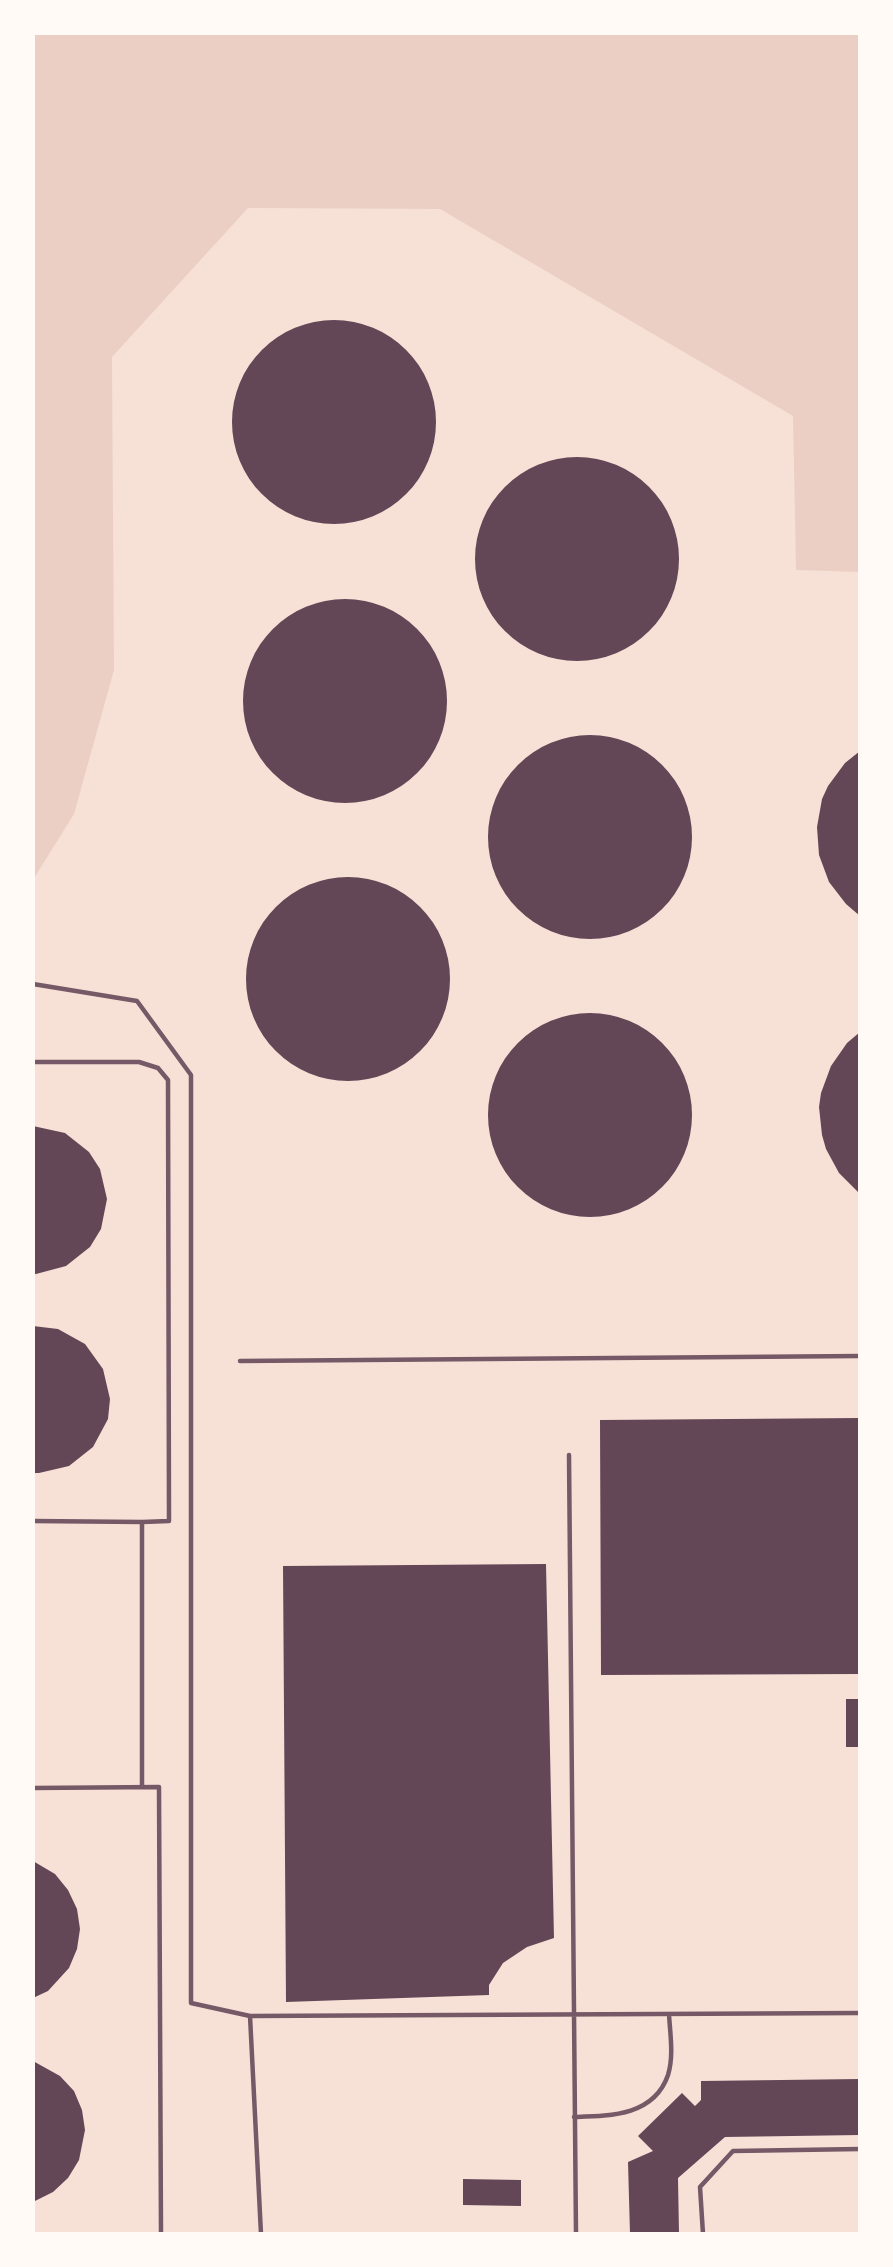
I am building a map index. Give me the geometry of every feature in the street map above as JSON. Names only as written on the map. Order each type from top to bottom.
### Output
[{"type":"lane","points":[[33,984],[137,1001],[191,1074],[191,2003],[250,2016],[860,2013]]},
{"type":"lane","points":[[33,1062],[139,1062],[158,1068],[169,1080],[169,1521],[33,1521]]},
{"type":"lane","points":[[240,1361],[860,1356]]},
{"type":"lane","points":[[569,1455],[576,2234]]},
{"type":"lane","points":[[142,1522],[142,1787]]},
{"type":"lane","points":[[33,1788],[159,1787],[161,2234]]},
{"type":"lane","points":[[574,2118],[615,2116],[636,2109],[654,2095],[668,2076],[669,2014]]},
{"type":"lane","points":[[250,2016],[261,2234]]},
{"type":"lane","points":[[703,2234],[700,2188],[733,2151],[860,2149]]},
{"type":"shaded area","points":[[33,33],[860,33],[860,572],[796,570],[793,416],[440,209],[248,208],[112,357],[114,670],[74,814],[33,880]]},
{"type":"building","points":[[334,320],[373,328],[406,350],[428,383],[436,422],[428,461],[406,494],[373,516],[334,524],[295,516],[262,494],[240,461],[232,422],[240,383],[262,350],[295,328]]},
{"type":"building","points":[[577,457],[616,465],[649,487],[671,520],[679,559],[671,598],[649,631],[616,653],[577,661],[538,653],[505,631],[483,598],[475,559],[483,520],[505,487],[538,465]]},
{"type":"building","points":[[345,599],[384,607],[417,629],[439,662],[447,701],[439,740],[417,773],[384,795],[345,803],[306,795],[273,773],[251,740],[243,701],[251,662],[273,629],[306,607]]},
{"type":"building","points":[[590,735],[629,743],[662,765],[684,798],[692,837],[684,876],[662,909],[629,931],[590,939],[551,931],[518,909],[496,876],[488,837],[496,798],[518,765],[551,743]]},
{"type":"building","points":[[860,751],[860,916],[846,904],[829,882],[819,855],[817,827],[822,799],[828,786],[845,763]]},
{"type":"building","points":[[348,877],[387,885],[420,907],[442,940],[450,979],[442,1018],[420,1051],[387,1073],[348,1081],[309,1073],[276,1051],[254,1018],[246,979],[254,940],[276,907],[309,885]]},
{"type":"building","points":[[590,1013],[629,1021],[662,1043],[684,1076],[692,1115],[684,1154],[662,1187],[629,1209],[590,1217],[551,1209],[518,1187],[496,1154],[488,1115],[496,1076],[518,1043],[551,1021]]},
{"type":"building","points":[[860,1032],[860,1194],[839,1173],[826,1149],[819,1107],[831,1066],[847,1043]]},
{"type":"building","points":[[33,1126],[65,1133],[89,1152],[100,1169],[107,1199],[101,1229],[90,1247],[66,1266],[36,1274],[33,1274]]},
{"type":"building","points":[[33,1326],[58,1329],[85,1344],[103,1369],[110,1399],[108,1419],[93,1447],[69,1466],[39,1473],[33,1473]]},
{"type":"building","points":[[860,1418],[860,1674],[601,1675],[600,1420]]},
{"type":"building","points":[[546,1564],[554,1938],[527,1947],[503,1963],[489,1985],[489,1995],[286,2002],[283,1566]]},
{"type":"building","points":[[846,1699],[860,1699],[860,1747],[846,1747]]},
{"type":"building","points":[[33,1861],[55,1874],[68,1890],[77,1909],[80,1929],[77,1949],[69,1968],[48,1991],[33,1998]]},
{"type":"building","points":[[33,2061],[60,2076],[74,2091],[82,2110],[85,2130],[79,2160],[68,2178],[53,2192],[33,2202]]},
{"type":"building","points":[[860,2079],[860,2135],[725,2137],[678,2178],[679,2234],[630,2234],[628,2162],[653,2151],[638,2136],[682,2093],[695,2106],[701,2100],[701,2081]]},
{"type":"building","points":[[463,2179],[521,2180],[521,2206],[463,2205]]}]
